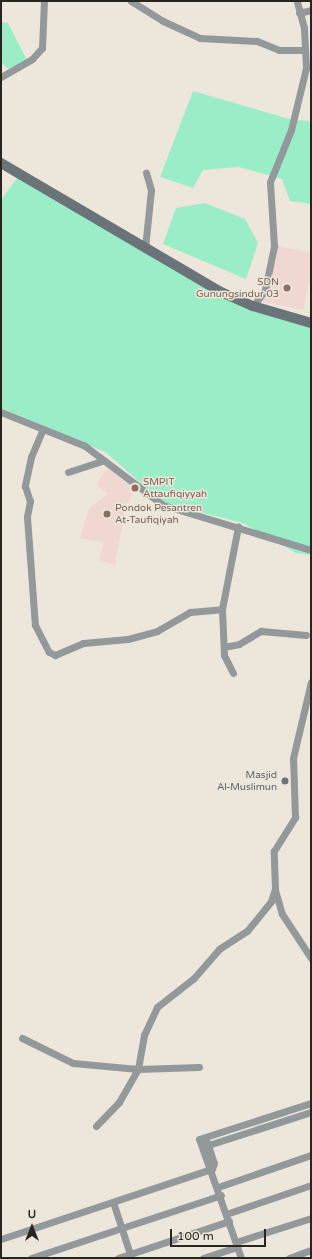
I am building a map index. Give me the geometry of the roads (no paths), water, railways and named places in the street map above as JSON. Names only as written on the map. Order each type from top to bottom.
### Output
[{"type":"main road","points":[[1,163],[145,248],[253,306],[311,323]]},
{"type":"street","points":[[1,77],[32,59],[42,48],[44,1]]},
{"type":"street","points":[[131,1],[169,25],[200,38],[257,41],[278,50],[303,50]]},
{"type":"street","points":[[253,306],[265,290],[274,246],[270,182],[291,130],[308,69],[303,50],[297,1]]},
{"type":"street","points":[[299,13],[311,10]]},
{"type":"street","points":[[145,248],[151,190],[146,173]]},
{"type":"street","points":[[1,412],[42,431],[85,446],[163,505],[311,550]]},
{"type":"street","points":[[42,431],[30,457],[25,486],[30,501],[27,517],[35,626],[49,652],[55,655],[83,643],[128,639],[157,630],[190,612],[222,609]]},
{"type":"street","points":[[68,472],[104,460]]},
{"type":"street","points":[[233,673],[225,660],[222,609],[238,527]]},
{"type":"street","points":[[224,647],[239,644],[260,631],[306,635]]},
{"type":"street","points":[[311,682],[293,758],[295,817],[274,851],[275,890],[282,914],[311,958]]},
{"type":"street","points":[[96,1126],[119,1102],[138,1069],[144,1036],[157,1007],[194,978],[219,949],[247,931],[271,901],[275,890]]},
{"type":"street","points":[[22,1038],[73,1063],[138,1069],[199,1067]]},
{"type":"street","points":[[241,1258],[212,1169],[214,1163],[205,1146],[205,1137],[311,1103]]},
{"type":"street","points":[[205,1146],[311,1112]]},
{"type":"street","points":[[218,1187],[311,1155]]},
{"type":"street","points":[[1,1239],[212,1169]]},
{"type":"street","points":[[118,1258],[130,1256],[311,1185]]},
{"type":"street","points":[[31,1258],[220,1195]]},
{"type":"street","points":[[113,1202],[130,1256]]},
{"type":"street","points":[[203,1258],[311,1218]]},
{"type":"street","points":[[289,1258],[311,1250]]},
{"type":"place","name":"SDN Gunungsindur 03","points":[[287,288]]},
{"type":"place","name":"SMPIT Attaufiqiyyah","points":[[135,488]]},
{"type":"place","name":"Pondok Pesantren At-Taufiqiyah","points":[[107,514]]},
{"type":"place","name":"Masjid Al-Muslimun","points":[[285,781]]}]
